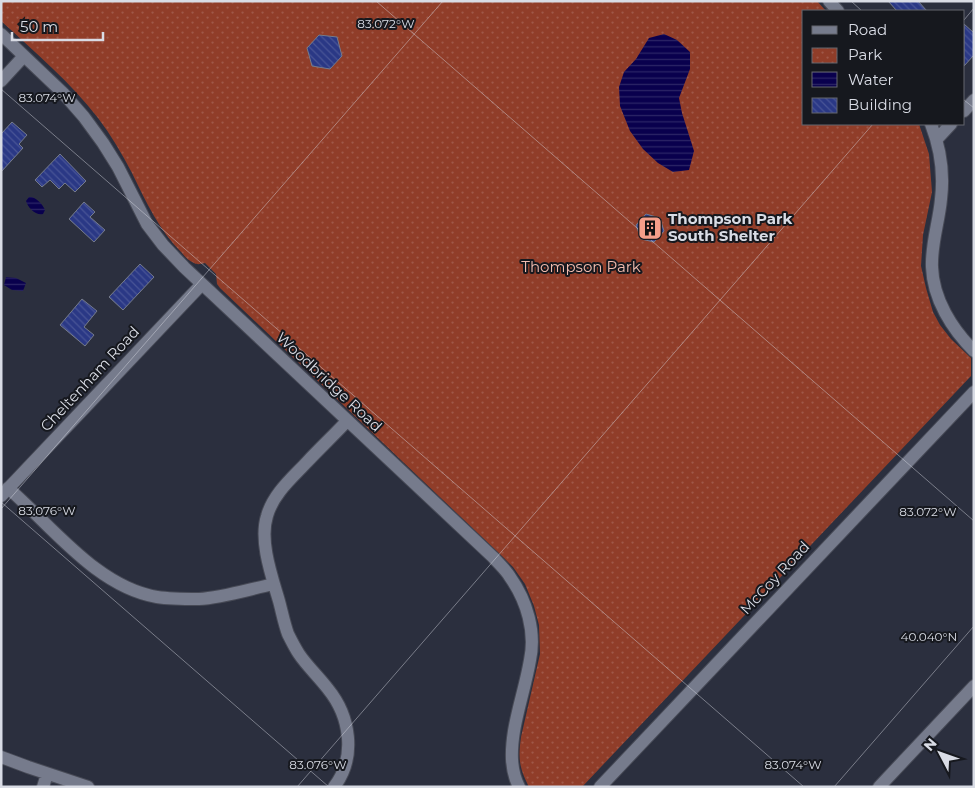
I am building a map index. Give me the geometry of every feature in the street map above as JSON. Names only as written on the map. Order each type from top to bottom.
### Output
[{"type":"street","name":"Woodbridge Road","points":[[1,34],[63,93],[84,117],[103,143],[147,224],[163,246],[493,557],[510,576],[521,595],[528,615],[532,638],[531,659],[512,743],[512,767],[514,778],[519,787]]},
{"type":"street","points":[[1,81],[24,56]]},
{"type":"street","points":[[965,110],[974,100]]},
{"type":"street","points":[[931,125],[937,139],[942,186],[934,239],[933,276],[943,310],[954,328],[974,351]]},
{"type":"street","points":[[937,139],[950,125]]},
{"type":"street","name":"Cheltenham Road","points":[[5,492],[202,284]]},
{"type":"street","name":"McCoy Road","points":[[600,787],[974,392]]},
{"type":"street","points":[[334,787],[343,770],[347,755],[346,724],[339,706],[329,690],[300,655],[288,634],[274,584],[264,536],[266,517],[273,500],[347,421]]},
{"type":"street","points":[[5,492],[95,569],[112,580],[132,589],[156,597],[201,599],[274,584]]},
{"type":"street","points":[[878,787],[974,686]]},
{"type":"street","points":[[1,757],[88,787]]},
{"type":"street","points":[[42,787],[47,774]]},
{"type":"green space","name":"Thompson Park","points":[[1,1],[817,1],[825,10],[802,10],[802,125],[919,125],[929,154],[932,192],[923,235],[921,266],[933,312],[951,339],[971,358],[971,376],[582,787],[529,787],[520,763],[520,745],[540,654],[539,625],[525,584],[504,558],[220,288],[217,284],[216,274],[205,263],[195,264],[184,256],[166,235],[120,152],[98,118],[64,80],[1,21]]},
{"type":"water","points":[[664,34],[677,40],[690,52],[690,69],[679,98],[694,151],[689,170],[673,172],[658,163],[643,149],[630,131],[620,106],[619,87],[624,72],[636,59],[649,38]]},
{"type":"water","points":[[29,197],[41,203],[45,210],[43,214],[35,213],[30,209],[26,201]]},
{"type":"water","points":[[6,277],[16,278],[26,283],[23,291],[12,290],[4,285]]},
{"type":"building","points":[[888,1],[918,1],[926,10],[896,10]]},
{"type":"building","points":[[965,25],[974,33],[974,55],[965,65]]},
{"type":"building","points":[[319,35],[337,37],[342,56],[330,69],[312,66],[307,48]]},
{"type":"building","points":[[12,122],[27,135],[19,144],[23,148],[1,172],[1,134]]},
{"type":"building","points":[[60,154],[86,181],[75,192],[65,183],[59,189],[50,180],[42,187],[35,180]]},
{"type":"building","points":[[84,202],[95,212],[90,217],[105,230],[94,242],[69,219]]},
{"type":"building","name":"Thompson Park South Shelter","points":[[646,214],[660,218],[664,231],[654,242],[641,239],[636,225]]},
{"type":"building","points":[[140,264],[154,277],[123,310],[109,297]]},
{"type":"building","points":[[82,299],[97,311],[84,327],[94,335],[85,346],[60,325]]},
{"type":"place","name":"Thompson Park South Shelter","points":[[650,228]]}]
